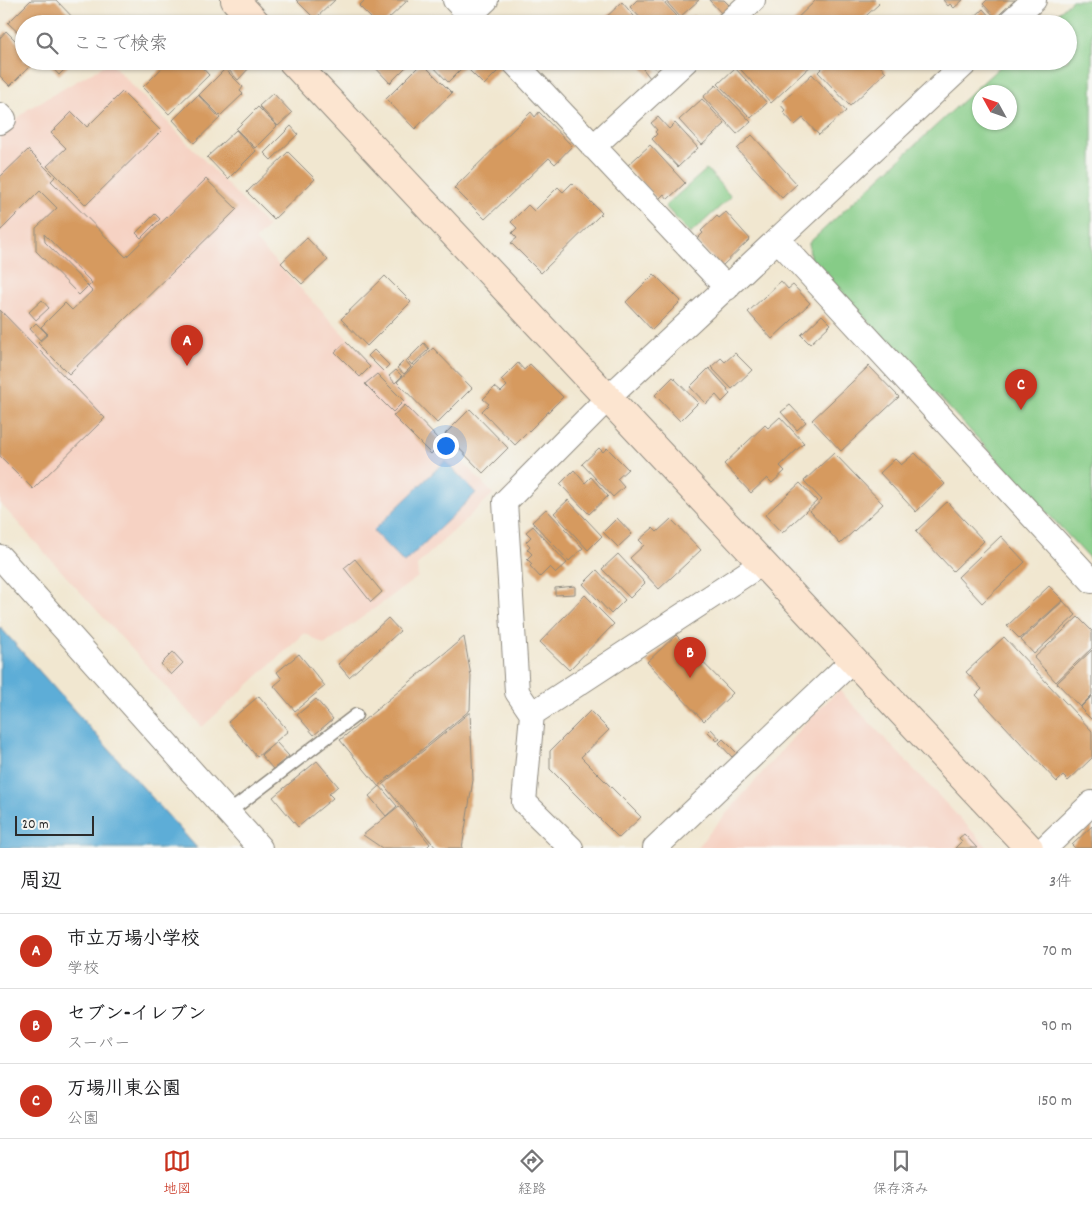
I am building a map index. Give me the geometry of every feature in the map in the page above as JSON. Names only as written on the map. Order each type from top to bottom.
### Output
[{"type":"street","points":[[235,0],[249,15]]},
{"type":"street","points":[[736,15],[752,0]]},
{"type":"street","points":[[1018,15],[1034,0]]},
{"type":"street","points":[[300,70],[1029,848]]},
{"type":"street","points":[[521,70],[727,288]]},
{"type":"street","points":[[593,147],[676,70]]},
{"type":"street","points":[[570,848],[524,802],[532,714],[517,692],[505,502],[608,398],[958,70]]},
{"type":"street","points":[[0,114],[4,119],[0,122]]},
{"type":"street","points":[[778,240],[1092,581]]},
{"type":"street","points":[[0,557],[260,848]]},
{"type":"street","points":[[532,714],[761,564]]},
{"type":"street","points":[[655,848],[852,660]]},
{"type":"street","points":[[1046,848],[1092,803]]},
{"type":"lane","points":[[229,812],[356,715]]},
{"type":"shaded area","points":[[96,70],[118,70],[268,227],[255,240],[493,494],[417,565],[418,577],[324,645],[305,633],[202,727],[0,503],[0,135],[28,109]]},
{"type":"shaded area","points":[[839,690],[988,848],[696,848],[812,716]]},
{"type":"green space","points":[[1072,0],[1092,0],[1092,561],[810,259],[809,243],[972,92],[972,130],[1017,130],[1017,85],[980,85],[996,70],[1077,70],[1077,15],[1056,15]]},
{"type":"green space","points":[[707,169],[731,197],[690,234],[665,206]]},
{"type":"water","points":[[445,461],[476,493],[404,563],[373,531]]},
{"type":"water","points":[[0,627],[197,848],[0,848]]},
{"type":"building","points":[[31,0],[56,0],[70,15],[16,15]]},
{"type":"building","points":[[296,0],[335,0],[319,15],[311,15]]},
{"type":"building","points":[[365,0],[408,0],[392,15],[368,15],[359,6]]},
{"type":"building","points":[[637,0],[662,0],[676,15],[638,15],[630,7]]},
{"type":"building","points":[[665,0],[699,0],[682,15],[678,15]]},
{"type":"building","points":[[709,0],[724,0],[731,7],[723,15]]},
{"type":"building","points":[[816,0],[875,0],[879,4],[867,15],[800,15]]},
{"type":"building","points":[[943,0],[963,0],[954,8],[950,4],[948,6]]},
{"type":"building","points":[[987,0],[1015,0],[999,15],[993,15],[983,4]]},
{"type":"building","points":[[622,2],[633,15],[608,15]]},
{"type":"building","points":[[983,9],[988,15],[977,15]]},
{"type":"building","points":[[15,16],[15,30],[8,23]]},
{"type":"building","points":[[6,31],[15,40],[15,70],[26,70],[10,86],[0,76],[0,38]]},
{"type":"building","points":[[54,70],[64,70],[59,75]]},
{"type":"building","points":[[160,70],[204,70],[209,75],[169,114],[143,87]]},
{"type":"building","points":[[224,70],[243,87],[240,91],[243,94],[220,116],[199,95]]},
{"type":"building","points":[[229,70],[247,70],[238,80]]},
{"type":"building","points":[[378,70],[403,70],[390,83]]},
{"type":"building","points":[[415,70],[429,70],[452,93],[415,129],[386,99]]},
{"type":"building","points":[[437,70],[460,70],[448,82]]},
{"type":"building","points":[[469,70],[499,70],[484,85]]},
{"type":"building","points":[[644,70],[657,71],[650,78]]},
{"type":"building","points":[[733,70],[737,70],[767,103],[751,118],[718,84]]},
{"type":"building","points":[[741,70],[806,70],[771,103]]},
{"type":"building","points":[[820,70],[884,70],[886,72],[850,106],[818,72]]},
{"type":"building","points":[[812,74],[846,111],[819,135],[803,118],[795,125],[783,112],[785,110],[780,104]]},
{"type":"building","points":[[716,85],[751,122],[737,134],[703,97]]},
{"type":"building","points":[[122,92],[161,131],[86,205],[47,166],[66,148],[51,133],[72,112],[87,127]]},
{"type":"building","points":[[273,93],[292,113],[278,126],[259,106]]},
{"type":"building","points":[[198,95],[220,118],[194,143],[173,120]]},
{"type":"building","points":[[702,99],[725,124],[702,145],[679,120]]},
{"type":"building","points":[[258,107],[277,126],[255,148],[236,129]]},
{"type":"building","points":[[531,112],[535,117],[539,112],[572,146],[555,164],[549,158],[485,219],[454,188]]},
{"type":"building","points":[[658,117],[669,129],[675,123],[698,148],[678,167],[652,139],[657,134],[655,132],[657,130],[651,123]]},
{"type":"building","points":[[291,126],[298,134],[271,160],[264,153]]},
{"type":"building","points":[[236,130],[256,151],[228,179],[207,157]]},
{"type":"building","points":[[752,135],[797,184],[782,198],[737,149]]},
{"type":"building","points":[[650,145],[685,183],[668,199],[664,194],[658,200],[627,166]]},
{"type":"building","points":[[28,150],[55,177],[51,181],[126,257],[206,179],[237,209],[69,374],[38,343],[48,334],[41,327],[65,303],[72,310],[92,291],[88,287],[92,283],[44,234],[45,242],[88,286],[79,295],[36,251],[36,228],[57,208],[40,191],[0,231],[0,177]]},
{"type":"building","points":[[288,152],[315,179],[274,219],[247,192]]},
{"type":"building","points":[[572,183],[602,213],[541,273],[511,243],[517,238],[512,233],[517,228],[511,222],[528,205],[534,211],[558,187],[563,192]]},
{"type":"building","points":[[726,212],[750,239],[721,267],[696,240],[703,233],[701,231],[717,216],[719,218]]},
{"type":"building","points":[[155,214],[160,219],[141,238],[136,233]]},
{"type":"building","points":[[307,238],[328,260],[302,284],[281,263]]},
{"type":"building","points":[[654,274],[681,301],[652,330],[626,302]]},
{"type":"building","points":[[385,276],[411,302],[367,346],[341,319]]},
{"type":"building","points":[[781,281],[788,289],[793,285],[810,303],[772,339],[748,312]]},
{"type":"building","points":[[42,300],[49,308],[36,320],[29,312]]},
{"type":"building","points":[[0,310],[105,418],[33,489],[0,456]]},
{"type":"building","points":[[822,315],[831,324],[810,344],[801,335]]},
{"type":"building","points":[[36,323],[47,334],[40,340],[30,329]]},
{"type":"building","points":[[346,342],[370,367],[360,377],[335,352]]},
{"type":"building","points":[[424,343],[429,349],[412,365],[407,360]]},
{"type":"building","points":[[433,348],[472,388],[437,423],[397,382]]},
{"type":"building","points":[[374,350],[389,365],[383,371],[368,356]]},
{"type":"building","points":[[735,353],[752,370],[732,389],[711,367],[721,358],[725,362]]},
{"type":"building","points":[[405,360],[411,367],[404,374],[397,368]]},
{"type":"building","points":[[518,363],[524,370],[530,364],[563,397],[515,445],[482,411],[489,404],[483,399],[495,387],[501,392],[507,386],[501,380]]},
{"type":"building","points":[[869,366],[899,397],[841,451],[812,420]]},
{"type":"building","points":[[709,368],[728,389],[730,394],[722,402],[716,395],[706,404],[690,387]]},
{"type":"building","points":[[396,370],[402,376],[395,383],[389,376]]},
{"type":"building","points":[[377,374],[404,401],[393,412],[365,384]]},
{"type":"building","points":[[673,377],[698,403],[680,421],[655,395]]},
{"type":"building","points":[[405,405],[442,443],[431,454],[393,416]]},
{"type":"building","points":[[790,405],[806,422],[797,430],[781,412]]},
{"type":"building","points":[[470,409],[508,448],[483,473],[445,434]]},
{"type":"building","points":[[780,417],[804,443],[780,466],[785,471],[772,483],[767,478],[751,493],[724,464],[765,425],[768,428]]},
{"type":"building","points":[[599,448],[603,452],[607,448],[628,469],[617,479],[624,487],[613,497],[582,464]]},
{"type":"building","points":[[834,453],[883,504],[840,544],[810,511],[822,500],[804,481]]},
{"type":"building","points":[[915,453],[945,484],[916,512],[880,473],[895,459],[901,465]]},
{"type":"building","points":[[574,470],[585,483],[591,477],[608,496],[589,514],[560,484]]},
{"type":"building","points":[[800,483],[817,501],[782,533],[765,515]]},
{"type":"building","points":[[568,500],[602,536],[588,550],[554,513]]},
{"type":"building","points":[[947,502],[984,541],[953,571],[916,531]]},
{"type":"building","points":[[546,509],[583,548],[569,561],[532,522]]},
{"type":"building","points":[[617,518],[632,534],[618,547],[603,532]]},
{"type":"building","points":[[671,519],[701,550],[659,589],[630,558],[644,545],[639,540],[653,528],[657,532]]},
{"type":"building","points":[[533,526],[567,563],[556,573],[550,567],[540,577],[530,566],[532,564],[527,559],[532,554],[527,549],[530,546],[526,542],[531,537],[526,532]]},
{"type":"building","points":[[1001,536],[1025,562],[982,603],[958,577]]},
{"type":"building","points":[[618,554],[645,583],[630,598],[602,569]]},
{"type":"building","points":[[355,559],[382,592],[371,602],[344,568]]},
{"type":"building","points":[[597,570],[625,600],[611,614],[583,584]]},
{"type":"building","points":[[575,586],[575,594],[555,595],[555,588]]},
{"type":"building","points":[[1049,586],[1063,600],[1020,639],[1007,626]]},
{"type":"building","points":[[585,595],[614,624],[569,670],[540,642]]},
{"type":"building","points":[[1063,601],[1076,615],[1034,654],[1021,640]]},
{"type":"building","points":[[1078,617],[1092,631],[1092,648],[1056,682],[1034,658]]},
{"type":"building","points":[[388,618],[400,631],[349,677],[338,664]]},
{"type":"building","points":[[676,635],[733,693],[704,721],[647,662]]},
{"type":"building","points":[[464,637],[471,676],[470,710],[378,786],[340,740]]},
{"type":"building","points":[[1004,637],[1092,731],[1092,758],[1068,781],[1063,776],[1057,782],[976,695],[982,689],[966,672]]},
{"type":"building","points":[[1092,650],[1092,695],[1080,707],[1057,683]]},
{"type":"building","points":[[173,652],[183,663],[171,675],[161,664]]},
{"type":"building","points":[[299,654],[325,686],[295,711],[274,686],[282,679],[277,672]]},
{"type":"building","points":[[259,696],[288,731],[257,757],[228,722]]},
{"type":"building","points":[[1092,696],[1092,720],[1080,708]]},
{"type":"building","points":[[316,699],[333,719],[314,735],[297,715]]},
{"type":"building","points":[[590,711],[609,730],[581,757],[641,817],[619,838],[550,769],[550,751]]},
{"type":"building","points":[[470,712],[473,780],[462,848],[436,848],[383,784]]},
{"type":"building","points":[[711,729],[720,739],[717,741],[708,732]]},
{"type":"building","points":[[723,739],[737,753],[732,757],[719,743]]},
{"type":"building","points":[[276,742],[289,756],[273,769],[261,755]]},
{"type":"building","points":[[317,761],[338,786],[329,794],[333,798],[298,827],[273,797]]},
{"type":"building","points":[[380,786],[397,806],[386,816],[369,796]]},
{"type":"building","points":[[399,806],[430,844],[426,848],[382,848],[363,835]]},
{"type":"building","points":[[1092,826],[1092,848],[1075,848],[1072,845]]},
{"type":"building","points":[[964,834],[977,848],[955,848],[962,841],[959,838]]},
{"type":"place","name":"市立万場小学校","points":[[187,366]]},
{"type":"place","name":"万場川東公園","points":[[1021,410]]},
{"type":"place","name":"セブン-イレブン","points":[[690,678]]}]
